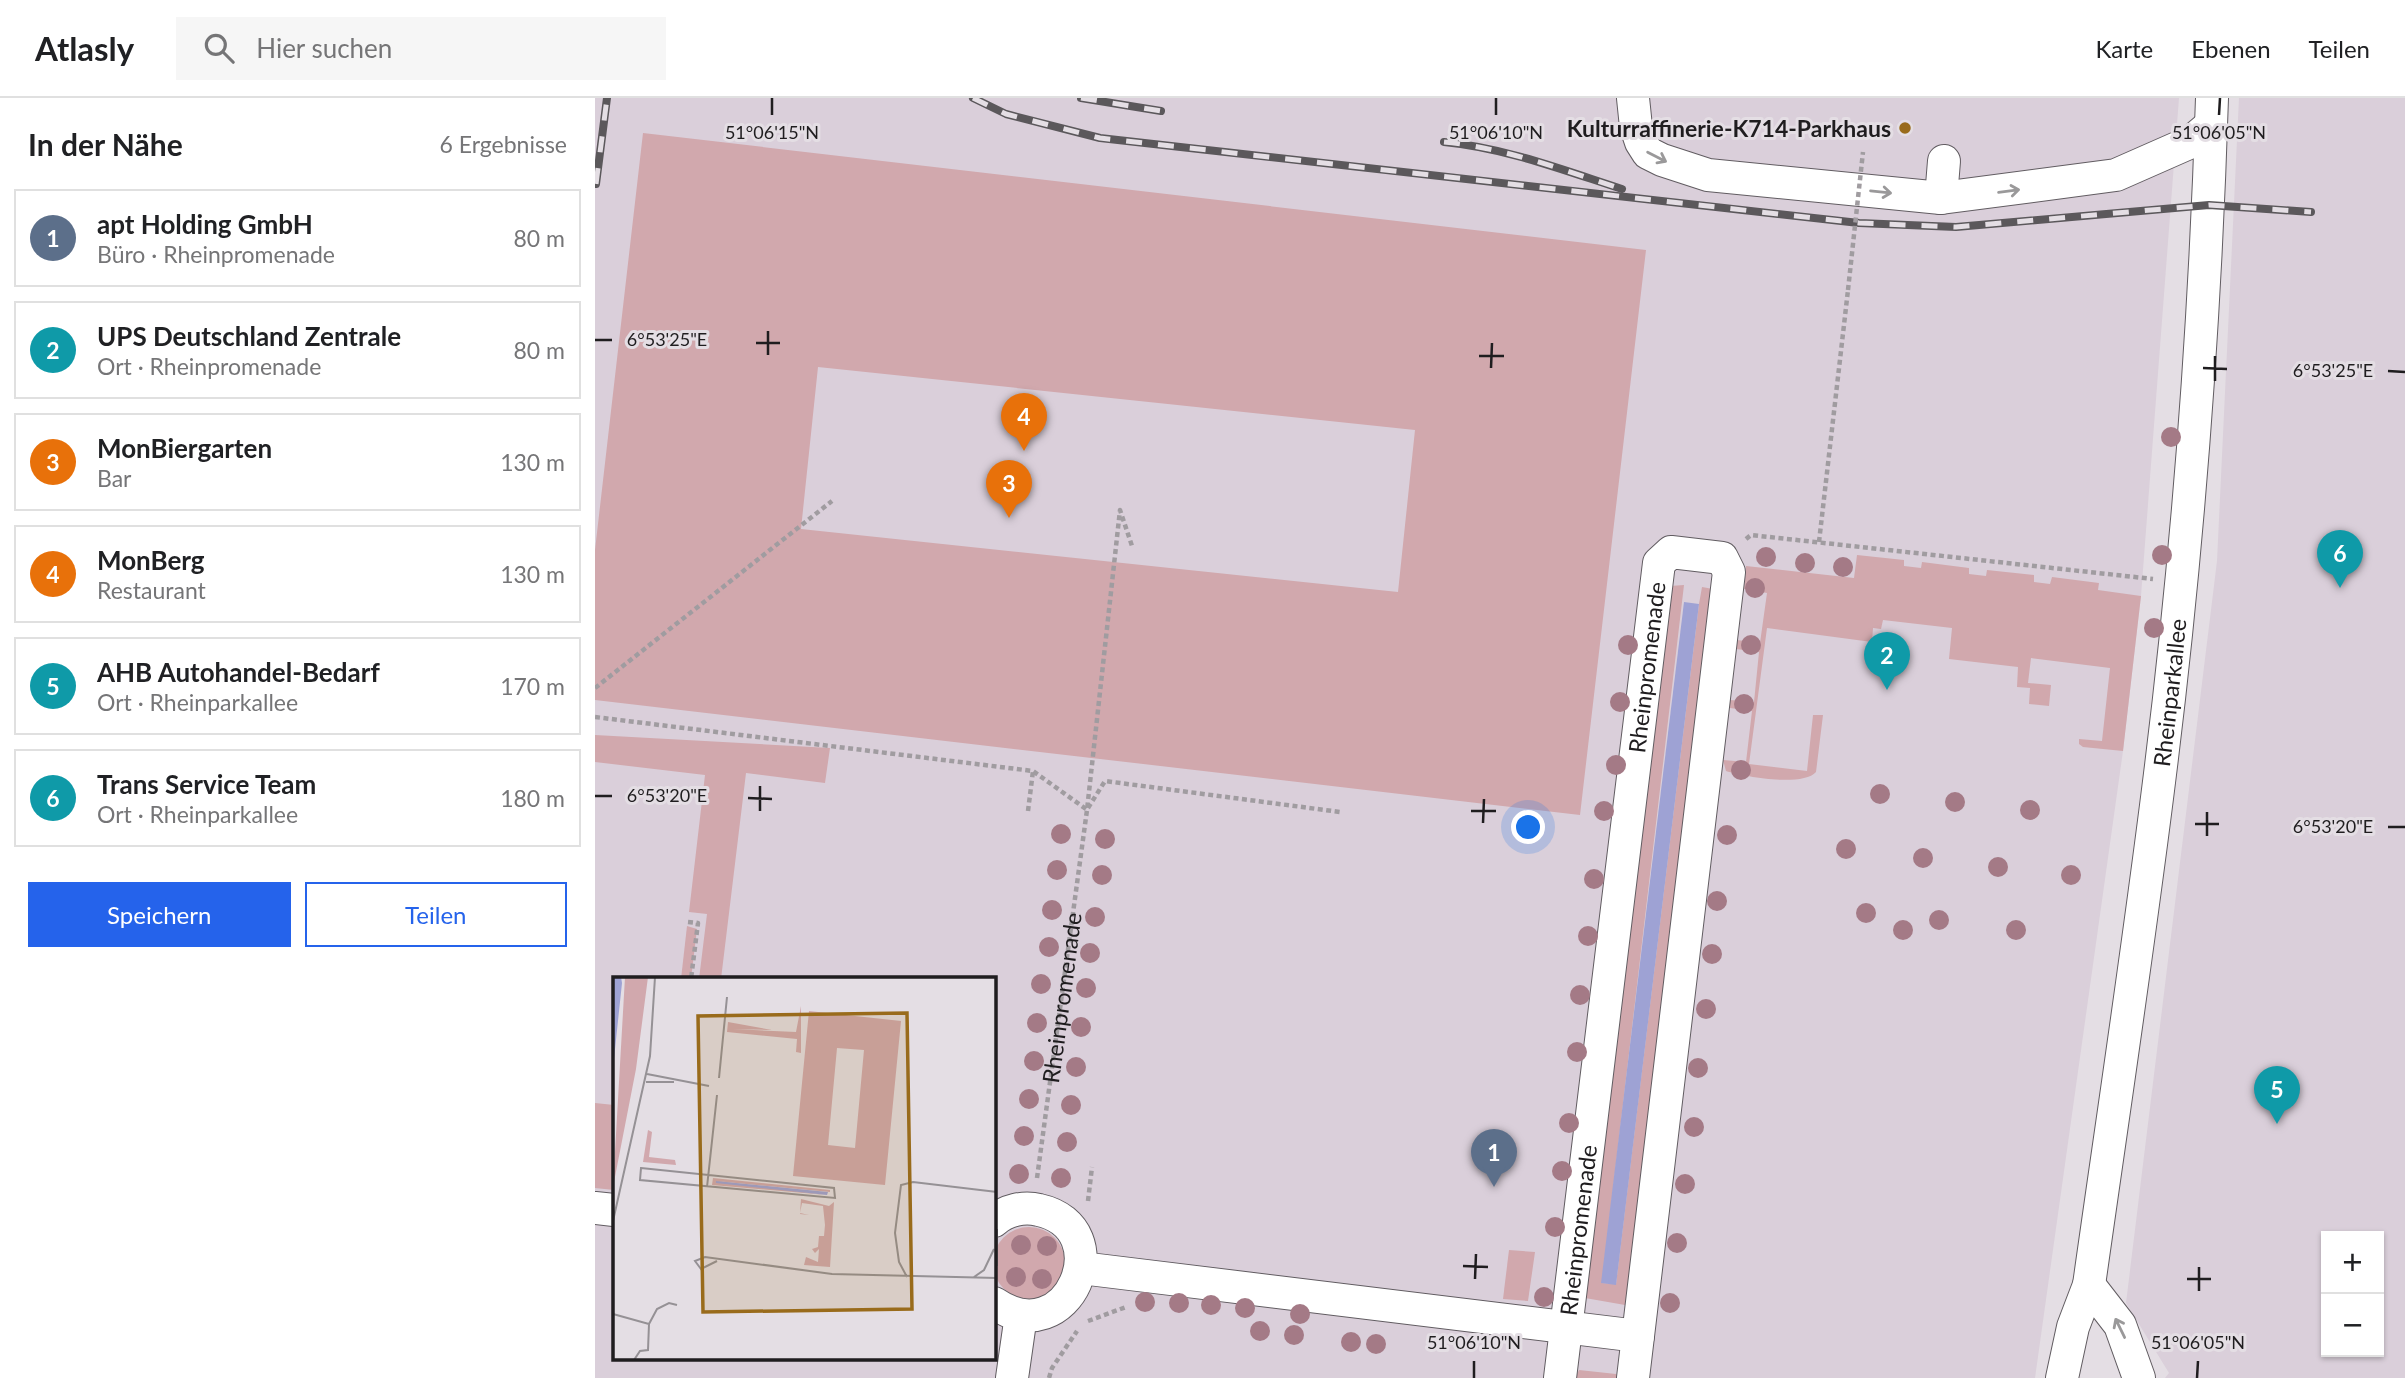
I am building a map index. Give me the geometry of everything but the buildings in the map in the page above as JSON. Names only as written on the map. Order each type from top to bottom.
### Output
[{"type":"street","points":[[1633,98],[1640,142],[1648,153],[1708,175],[1941,198],[2116,175],[2191,142],[2212,111]]},
{"type":"street","name":"Rheinparkallee","points":[[2062,1378],[2073,1327],[2089,1285],[2160,774],[2182,582],[2209,205],[2212,111]]},
{"type":"street","points":[[1941,198],[1944,161]]},
{"type":"street","name":"Rheinpromenade","points":[[1560,1378],[1659,563],[1671,552],[1722,558]]},
{"type":"street","points":[[1633,1378],[1728,585],[1729,572],[1722,558]]},
{"type":"street","points":[[595,1208],[613,1210]]},
{"type":"street","points":[[996,1220],[1014,1210],[1031,1208],[1048,1212],[1063,1221],[1074,1234],[1080,1251],[1081,1268],[1077,1284],[1067,1298],[1054,1309],[1007,1309],[1012,1378]]},
{"type":"street","name":"Rheinpromenade","points":[[1081,1268],[1638,1336]]},
{"type":"street","points":[[2089,1285],[2120,1325],[2139,1378]]},
{"type":"path","points":[[1819,542],[1863,152]]},
{"type":"path","points":[[595,688],[832,501]]},
{"type":"path","name":"Rheinpromenade","points":[[1036,1186],[1087,810],[1120,510],[1132,546]]},
{"type":"path","points":[[1722,558],[1751,535],[2182,582]]},
{"type":"path","points":[[595,717],[1033,771],[1087,810],[1105,780],[1340,811]]},
{"type":"path","points":[[1028,811],[1033,771]]},
{"type":"path","points":[[688,922],[698,923],[691,977]]},
{"type":"path","points":[[1086,1212],[1092,1167]]},
{"type":"path","points":[[1049,1378],[1052,1368],[1084,1322],[1125,1307],[1138,1308]]},
{"type":"shaded area","points":[[595,98],[2179,98],[2141,596],[2123,751],[2035,1378],[595,1378]]},
{"type":"shaded area","points":[[2239,98],[2405,98],[2405,1378],[2165,1378],[2169,1373],[2126,1303],[2217,561]]},
{"type":"shaded area","points":[[643,133],[1646,250],[1580,815],[595,700],[595,550]],"holes":[[[818,367],[1415,430],[1398,592],[801,529]]]},
{"type":"shaded area","points":[[1857,555],[1904,560],[1904,566],[1921,568],[1922,562],[1969,568],[1969,574],[1986,576],[1987,570],[2034,575],[2034,582],[2050,584],[2052,577],[2099,583],[2098,590],[2141,596],[2123,751],[2083,747],[2079,744],[2079,739],[2102,741],[2110,668],[2031,658],[2028,683],[2051,685],[2049,706],[2029,704],[2030,688],[2017,687],[2018,667],[1949,659],[1952,628],[1883,620],[1881,629],[1873,628],[1872,642],[1767,628],[1749,764],[1807,771],[1813,715],[1823,715],[1816,772],[1809,777],[1787,780],[1759,778],[1726,771],[1723,760],[1746,762],[1752,711],[1730,708],[1730,700],[1754,702],[1759,652],[1736,649],[1737,640],[1760,643],[1767,593],[1744,589],[1746,566],[1854,578]]},
{"type":"shaded area","points":[[1684,585],[1602,1283],[1616,1284],[1699,604],[1702,587],[1713,589],[1628,1302],[1625,1305],[1585,1298],[1670,586]]},
{"type":"shaded area","points":[[595,735],[830,748],[825,783],[746,773],[721,977],[699,977],[707,914],[689,912],[705,775],[595,762]]},
{"type":"shaded area","points":[[687,926],[697,929],[691,977],[681,977]]},
{"type":"shaded area","points":[[595,1103],[613,1105],[613,1190],[595,1188]]},
{"type":"shaded area","points":[[1029,1227],[1049,1233],[1059,1243],[1064,1256],[1064,1270],[1059,1283],[1043,1296],[1029,1299],[1015,1296],[999,1283],[996,1277],[996,1249],[1009,1233],[1015,1230]]},
{"type":"shaded area","points":[[1509,1250],[1535,1252],[1528,1301],[1503,1299]]},
{"type":"shaded area","points":[[1579,1370],[1616,1374],[1620,1378],[1575,1378]]},
{"type":"water","points":[[1684,602],[1699,604],[1616,1285],[1601,1283]]},
{"type":"railway","points":[[596,184],[607,98]]},
{"type":"railway","points":[[973,98],[1006,114],[1100,138],[1859,223],[1956,227],[2209,205],[2311,212]]},
{"type":"railway","points":[[1081,98],[1161,111]]},
{"type":"railway","points":[[1444,142],[1512,154],[1622,189]]},
{"type":"place","name":"Kulturraffinerie-K714-Parkhaus","points":[[1905,128]]},
{"type":"place","name":"MonBerg","points":[[1024,451]]},
{"type":"place","name":"MonBiergarten","points":[[1009,518]]},
{"type":"place","name":"Trans Service Team","points":[[2340,588]]},
{"type":"place","name":"UPS Deutschland Zentrale","points":[[1887,690]]},
{"type":"place","name":"AHB Autohandel-Bedarf","points":[[2277,1124]]},
{"type":"place","name":"apt Holding GmbH","points":[[1494,1187]]}]
